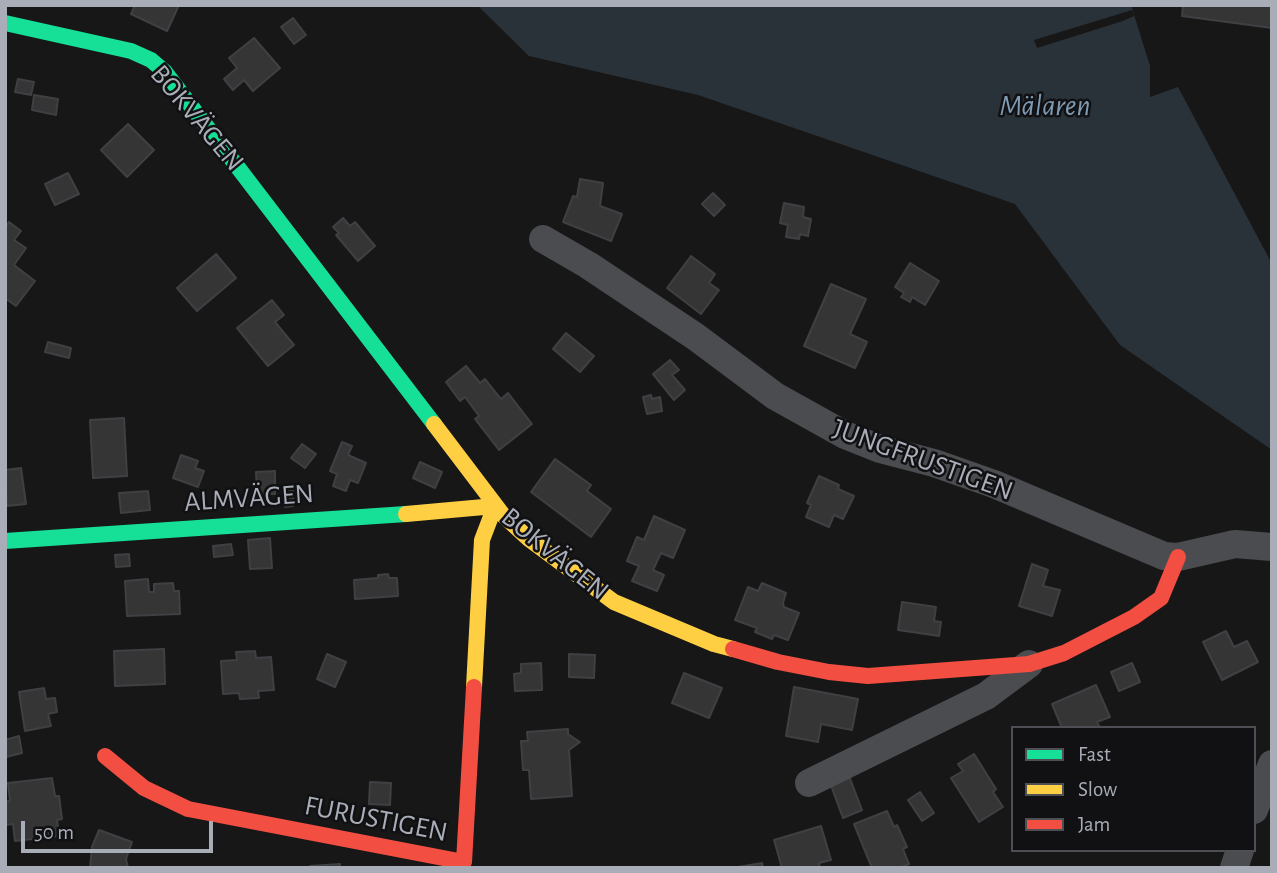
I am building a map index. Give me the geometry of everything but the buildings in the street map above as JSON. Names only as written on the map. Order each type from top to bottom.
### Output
[{"type":"street","name":"BOKVÄGEN","points":[[5,23],[131,51],[151,60],[165,72],[495,506],[529,539],[614,603],[714,644],[778,662],[829,672],[868,676],[1029,664],[1064,653],[1143,611],[1161,598],[1178,557]]},
{"type":"street","name":"JUNGFRUSTIGEN","points":[[543,239],[588,265],[696,337],[775,396],[845,435],[880,449],[934,463],[994,484],[1164,556],[1178,557]]},
{"type":"street","name":"ALMVÄGEN","points":[[5,541],[495,506]]},
{"type":"street","name":"FURUSTIGEN","points":[[105,756],[144,789],[188,809],[464,862],[482,540],[495,506]]},
{"type":"street","points":[[1178,557],[1235,544],[1272,547]]},
{"type":"street","points":[[809,783],[986,696],[1029,664]]},
{"type":"street","points":[[1256,805],[1272,764]]},
{"type":"water","name":"Mälaren","points":[[477,5],[1131,5],[1150,66],[1150,97],[1178,87],[1272,264],[1272,450],[1120,345],[1015,204],[698,95],[529,56]]},
{"type":"pier","points":[[1132,10],[1134,16],[1123,21],[1037,48],[1034,40]]},
{"type":"traffic: fast","points":[[5,23],[131,51],[151,60],[165,72],[434,424]]},
{"type":"traffic: fast","points":[[5,541],[406,514]]},
{"type":"traffic: slow","points":[[434,424],[503,515],[529,539],[614,602],[714,644],[733,649]]},
{"type":"traffic: slow","points":[[406,514],[495,506],[482,540],[474,687]]},
{"type":"traffic: jam","points":[[733,649],[778,662],[868,676],[1029,664],[1064,653],[1134,617],[1161,598],[1178,557]]},
{"type":"traffic: jam","points":[[105,756],[144,788],[188,809],[464,862],[474,687]]}]
